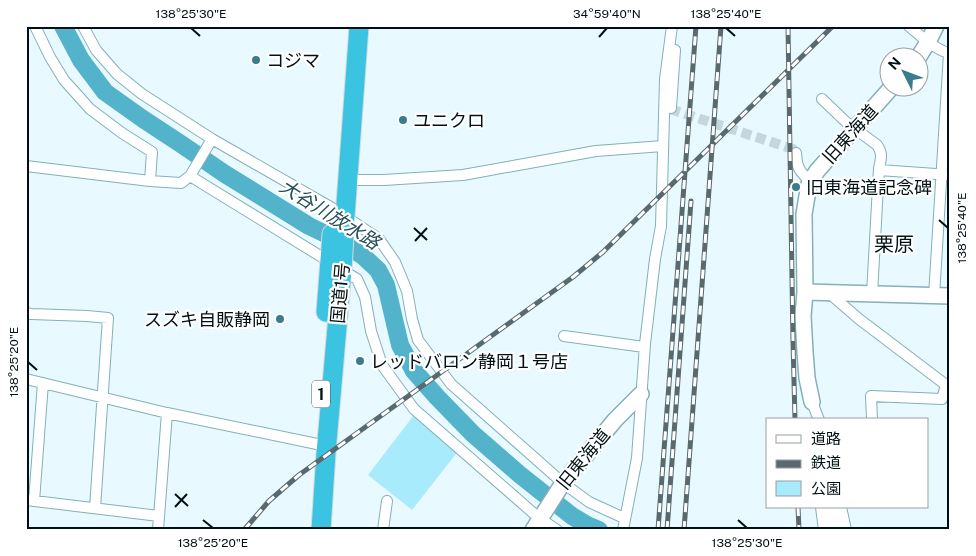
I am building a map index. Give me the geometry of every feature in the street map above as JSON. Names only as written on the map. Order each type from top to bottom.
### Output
[{"type":"highway","name":"国道1号","points":[[321,530],[339,217],[347,26]]},
{"type":"highway","name":"国道1号","points":[[339,217],[348,180],[359,26]]},
{"type":"highway","name":"国道1号","points":[[310,530],[336,264]]},
{"type":"street","points":[[35,26],[64,80],[90,109],[152,152],[150,180]]},
{"type":"street","points":[[83,26],[96,50],[117,74],[142,94],[339,217],[379,239],[395,262],[407,291],[418,340],[451,384],[563,483],[624,524],[637,458],[644,347],[661,226],[665,79],[672,26]]},
{"type":"street","points":[[909,26],[928,42],[945,53],[949,53],[946,174],[934,296]]},
{"type":"street","points":[[924,48],[936,26]]},
{"type":"street","points":[[669,49],[676,50],[671,108]]},
{"type":"street","name":"旧東海道","points":[[810,181],[882,98]]},
{"type":"street","points":[[822,99],[877,146],[882,155],[878,170],[872,294]]},
{"type":"street","points":[[26,166],[181,183],[191,174],[212,139]]},
{"type":"street","points":[[348,180],[384,180],[463,175],[596,151],[663,146]]},
{"type":"street","points":[[796,153],[797,165],[801,173],[810,181],[804,214],[805,292],[803,316],[805,352],[814,418]]},
{"type":"street","points":[[878,170],[946,174]]},
{"type":"street","points":[[191,174],[336,264],[357,280],[365,297],[371,331],[382,365],[414,409],[536,524],[557,530]]},
{"type":"street","points":[[805,292],[950,296]]},
{"type":"street","points":[[829,293],[948,386],[942,399],[871,396],[872,418]]},
{"type":"street","points":[[26,313],[108,318],[95,508]]},
{"type":"street","points":[[564,336],[644,347]]},
{"type":"street","points":[[26,379],[167,413],[317,444]]},
{"type":"street","points":[[43,383],[30,501],[159,516]]},
{"type":"street","name":"旧東海道","points":[[536,524],[563,483],[615,420],[641,394]]},
{"type":"street","points":[[812,402],[818,418]]},
{"type":"street","points":[[158,530],[167,413]]},
{"type":"street","points":[[383,530],[387,501]]},
{"type":"street","points":[[821,508],[824,530]]},
{"type":"street","points":[[831,508],[835,530]]},
{"type":"street","points":[[841,508],[846,530]]},
{"type":"green space","points":[[414,415],[459,450],[412,510],[368,475]]},
{"type":"waterway","name":"大谷川放水路","points":[[63,26],[81,60],[105,92],[225,174],[309,226],[336,239],[363,256],[378,270],[386,285],[400,345],[414,371],[473,434],[519,474],[572,516],[599,530]]},
{"type":"tunnel","points":[[671,108],[793,149],[796,153]]},
{"type":"railway","points":[[658,530],[696,26]]},
{"type":"railway","points":[[684,530],[721,26]]},
{"type":"railway","points":[[788,26],[795,418]]},
{"type":"railway","points":[[244,530],[269,501],[299,475],[573,277],[603,252],[833,26]]},
{"type":"railway","points":[[667,530],[691,201]]},
{"type":"railway","points":[[798,508],[799,530]]},
{"type":"place","name":"コジマ","points":[[256,60]]},
{"type":"place","name":"ユニクロ","points":[[403,120]]},
{"type":"place","name":"旧東海道記念碑","points":[[796,187]]},
{"type":"place","name":"スズキ自販静岡","points":[[280,319]]},
{"type":"place","name":"レッドバロン静岡１号店","points":[[360,361]]},
{"type":"district","name":"栗原","points":[[894,244]]}]
